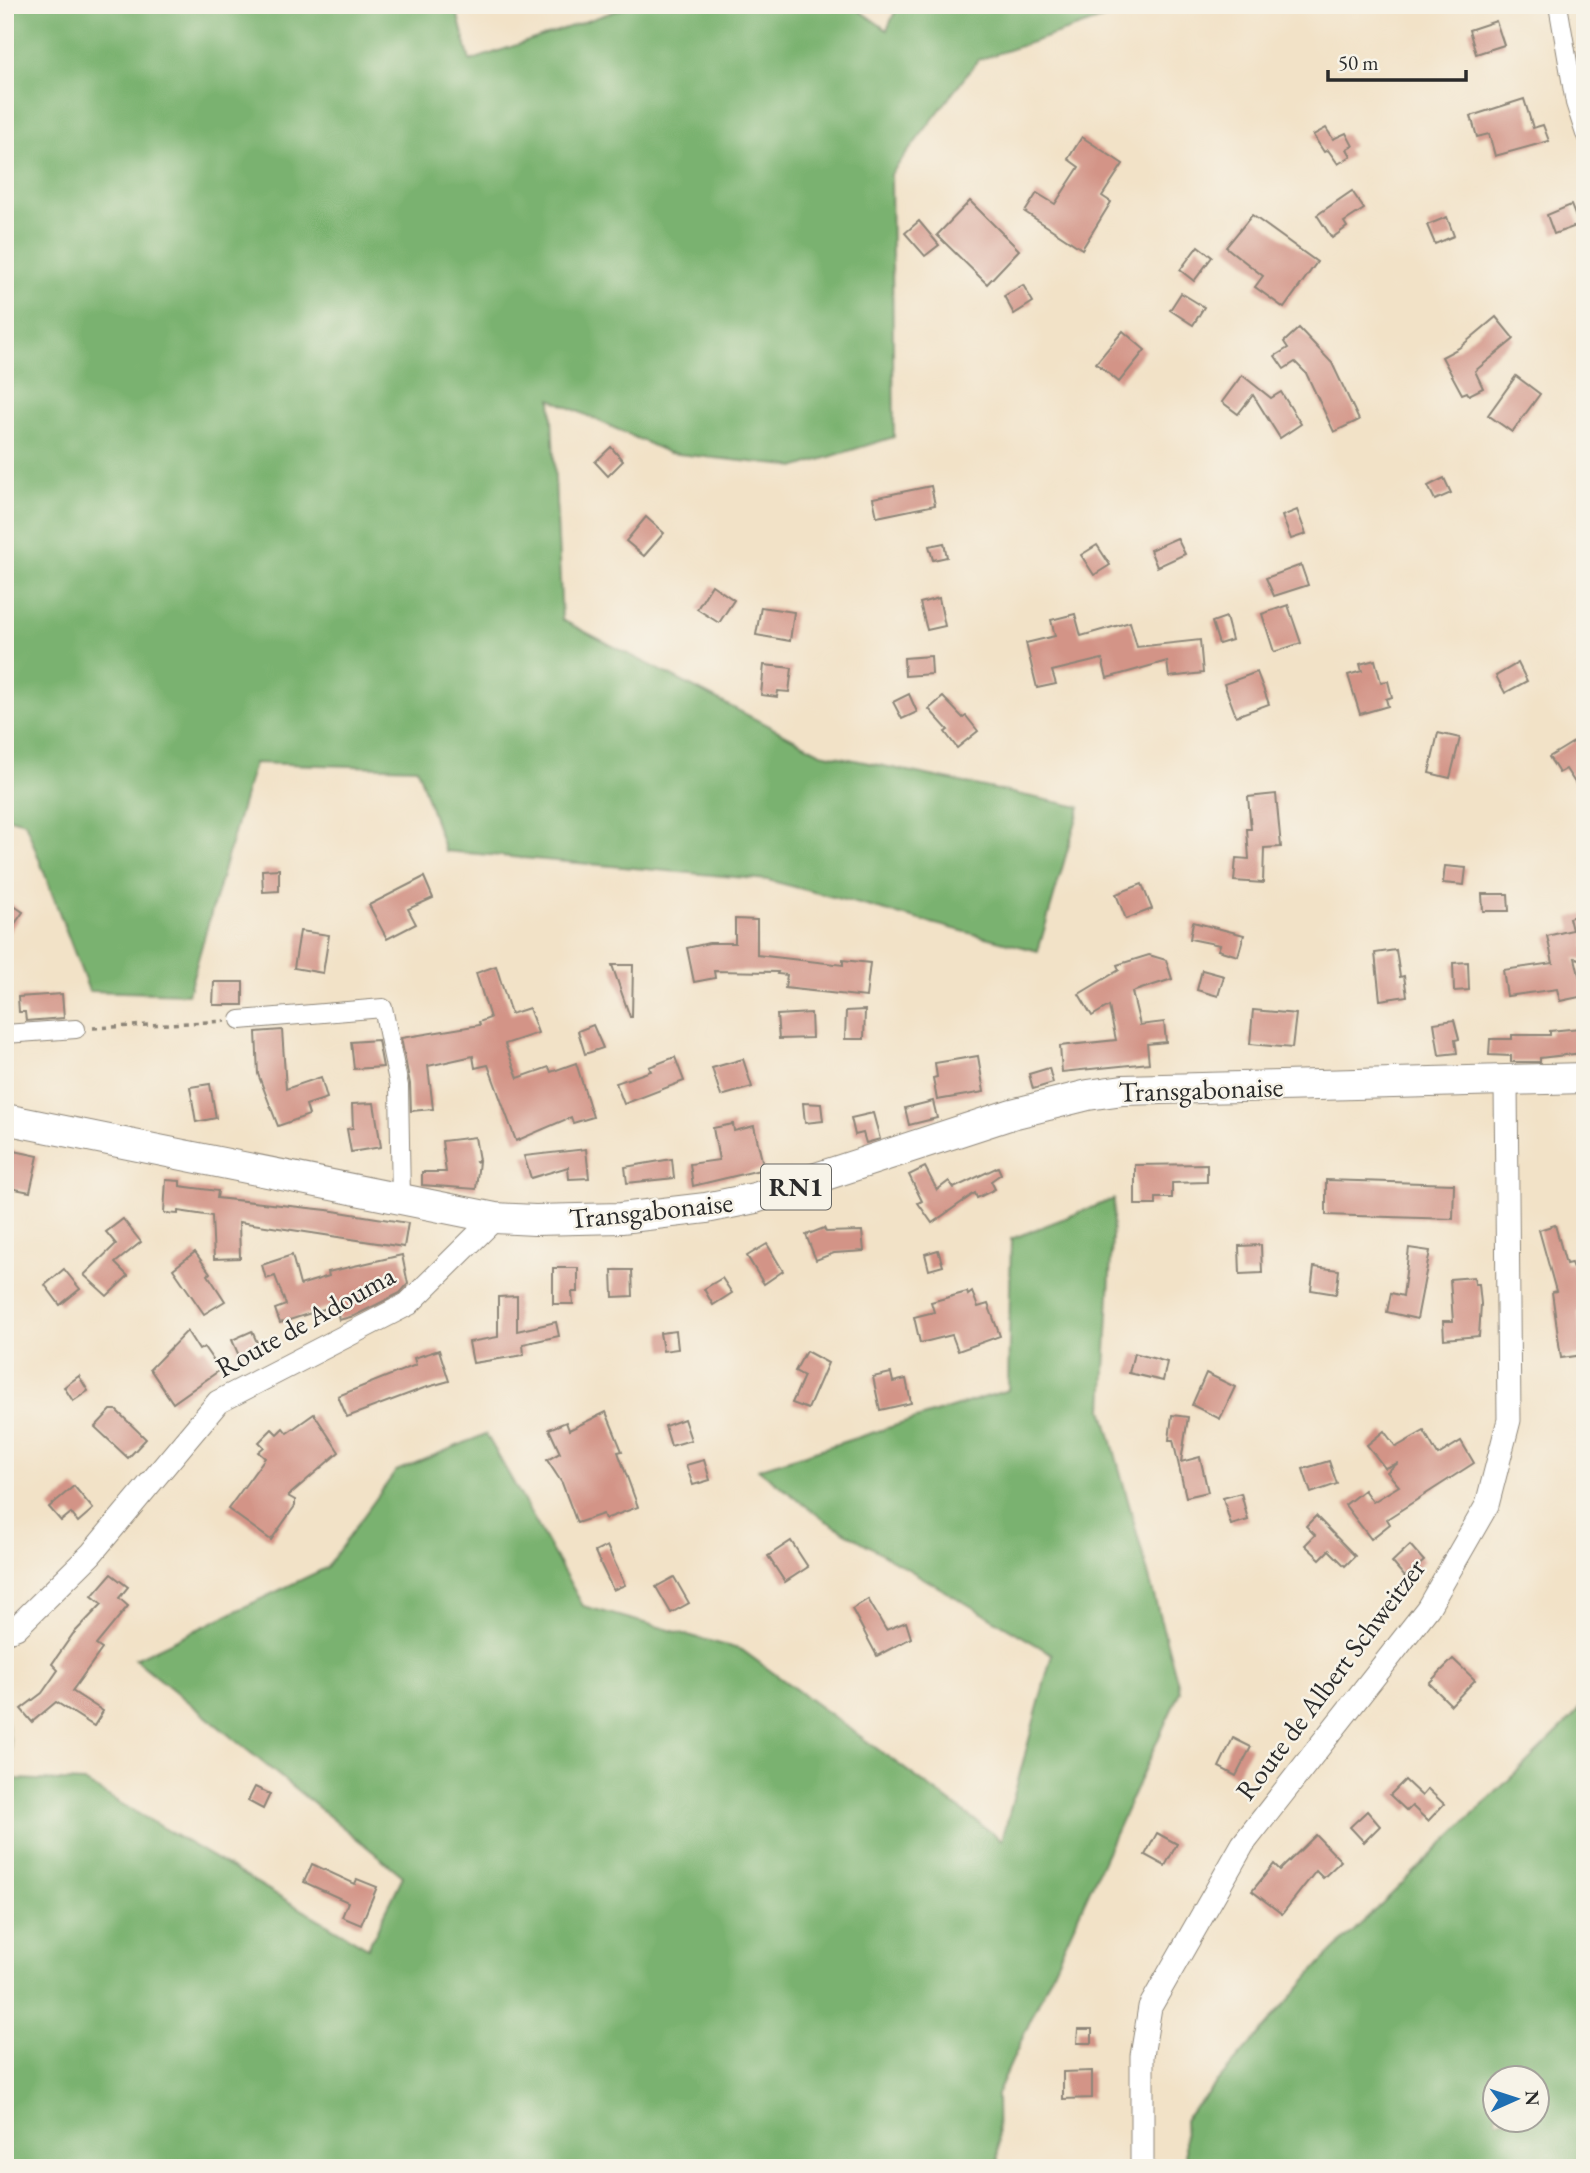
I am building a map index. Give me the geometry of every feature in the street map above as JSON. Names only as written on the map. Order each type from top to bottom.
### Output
[{"type":"highway","name":"Transgabonaise","points":[[5,1119],[495,1218],[621,1218],[719,1205],[809,1182],[1032,1108],[1123,1090],[1180,1086],[1506,1083],[1585,1078]]},
{"type":"street","points":[[1558,5],[1575,103],[1585,134]]},
{"type":"street","points":[[240,1020],[383,1008],[400,1086],[401,1199]]},
{"type":"street","points":[[5,1034],[76,1029]]},
{"type":"street","name":"Route de Albert Schweitzer","points":[[1142,2168],[1142,2056],[1150,2007],[1243,1844],[1428,1608],[1487,1505],[1509,1420],[1506,1083]]},
{"type":"street","name":"Route de Adouma","points":[[5,1632],[16,1628],[91,1554],[218,1402],[408,1304],[495,1218]]},
{"type":"path","points":[[76,1029],[240,1020]]},
{"type":"green space","points":[[5,5],[455,5],[470,61],[633,5],[851,5],[887,30],[898,5],[1144,5],[978,60],[891,174],[894,437],[797,467],[669,453],[551,399],[562,620],[821,753],[1080,807],[1038,951],[768,880],[445,851],[417,768],[254,763],[188,994],[89,991],[25,822],[5,817]]},
{"type":"green space","points":[[1114,1199],[1103,1409],[1180,1691],[997,2094],[998,2168],[5,2168],[5,1707],[15,1779],[84,1782],[368,1948],[403,1876],[135,1659],[326,1568],[396,1471],[486,1434],[583,1606],[742,1650],[1002,1840],[1052,1654],[823,1519],[758,1469],[1008,1390],[1011,1239]]},
{"type":"green space","points":[[1585,1701],[1585,2168],[1186,2168],[1184,2120],[1321,1963],[1571,1719]]},
{"type":"building","points":[[1496,21],[1504,45],[1476,54],[1469,30]]},
{"type":"building","points":[[1524,99],[1533,128],[1543,125],[1549,141],[1495,156],[1489,134],[1477,137],[1471,116]]},
{"type":"building","points":[[1326,128],[1333,139],[1346,133],[1353,146],[1347,149],[1351,156],[1338,164],[1328,150],[1324,152],[1313,135]]},
{"type":"building","points":[[1082,137],[1123,164],[1102,196],[1111,202],[1082,249],[1025,212],[1037,193],[1055,204],[1079,167],[1068,159]]},
{"type":"building","points":[[1352,191],[1364,209],[1344,222],[1347,227],[1332,238],[1317,215]]},
{"type":"building","points":[[970,201],[1019,250],[987,284],[937,235]]},
{"type":"building","points":[[1571,205],[1579,225],[1554,234],[1547,215]]},
{"type":"building","points":[[1252,215],[1317,262],[1284,308],[1255,287],[1263,276],[1226,247]]},
{"type":"building","points":[[1447,217],[1454,236],[1435,244],[1427,225]]},
{"type":"building","points":[[919,221],[939,245],[925,256],[905,233]]},
{"type":"building","points":[[1198,246],[1212,257],[1194,281],[1180,270]]},
{"type":"building","points":[[1023,285],[1033,302],[1014,314],[1004,296]]},
{"type":"building","points":[[1181,293],[1204,307],[1193,325],[1170,310]]},
{"type":"building","points":[[1496,317],[1514,339],[1475,371],[1483,388],[1469,395],[1467,392],[1462,394],[1442,357],[1459,348]]},
{"type":"building","points":[[1299,328],[1332,363],[1359,420],[1334,432],[1306,373],[1295,362],[1284,369],[1275,356],[1288,348],[1284,342]]},
{"type":"building","points":[[1123,331],[1145,350],[1119,382],[1096,363]]},
{"type":"building","points":[[1242,375],[1271,398],[1281,392],[1301,424],[1280,438],[1253,395],[1238,414],[1222,402]]},
{"type":"building","points":[[1516,376],[1540,394],[1512,432],[1488,415]]},
{"type":"building","points":[[611,447],[623,461],[608,476],[595,462]]},
{"type":"building","points":[[1444,478],[1451,493],[1435,500],[1428,486]]},
{"type":"building","points":[[931,486],[935,505],[877,517],[873,498]]},
{"type":"building","points":[[1297,510],[1306,534],[1291,539],[1282,516]]},
{"type":"building","points":[[646,517],[664,533],[644,556],[626,541]]},
{"type":"building","points":[[1177,538],[1185,554],[1157,567],[1150,550]]},
{"type":"building","points":[[944,543],[947,557],[933,560],[929,546]]},
{"type":"building","points":[[1097,545],[1110,565],[1094,575],[1081,555]]},
{"type":"building","points":[[1301,565],[1308,585],[1274,596],[1266,578]]},
{"type":"building","points":[[712,585],[734,600],[719,623],[697,609]]},
{"type":"building","points":[[939,598],[945,626],[927,630],[920,603]]},
{"type":"building","points":[[1288,605],[1301,643],[1274,652],[1262,614]]},
{"type":"building","points":[[761,607],[794,612],[790,641],[756,635]]},
{"type":"building","points":[[1075,614],[1081,636],[1130,622],[1137,647],[1200,640],[1203,673],[1169,677],[1167,661],[1107,678],[1102,659],[1052,671],[1056,684],[1037,688],[1026,643],[1055,636],[1051,620]]},
{"type":"building","points":[[1226,617],[1232,640],[1219,644],[1212,622]]},
{"type":"building","points":[[931,656],[932,674],[905,676],[904,658]]},
{"type":"building","points":[[1375,660],[1381,682],[1388,681],[1392,697],[1386,699],[1388,706],[1360,714],[1348,675],[1362,671],[1360,664]]},
{"type":"building","points":[[1518,663],[1527,681],[1505,693],[1496,676]]},
{"type":"building","points":[[764,665],[792,668],[789,692],[778,691],[777,697],[761,695]]},
{"type":"building","points":[[1257,672],[1269,704],[1236,716],[1224,684]]},
{"type":"building","points":[[909,694],[917,712],[902,719],[893,702]]},
{"type":"building","points":[[943,697],[963,718],[966,716],[978,731],[957,748],[945,732],[948,730],[929,709]]},
{"type":"building","points":[[1438,733],[1460,738],[1450,778],[1429,773]]},
{"type":"building","points":[[1585,735],[1585,798],[1566,769],[1559,773],[1549,757]]},
{"type":"building","points":[[1276,794],[1281,847],[1264,848],[1263,883],[1234,881],[1236,858],[1249,859],[1247,829],[1251,829],[1248,797]]},
{"type":"building","points":[[1445,866],[1466,868],[1464,885],[1443,883]]},
{"type":"building","points":[[279,869],[279,891],[263,892],[262,870]]},
{"type":"building","points":[[424,877],[433,898],[408,909],[416,924],[387,939],[369,905]]},
{"type":"building","points":[[1142,884],[1152,909],[1126,919],[1116,894]]},
{"type":"building","points":[[1482,894],[1508,894],[1509,911],[1483,911]]},
{"type":"building","points":[[5,900],[23,912],[5,938]]},
{"type":"building","points":[[1585,913],[1585,960],[1575,958],[1584,996],[1560,1001],[1557,989],[1507,996],[1503,970],[1553,963],[1547,936],[1572,930],[1569,918]]},
{"type":"building","points":[[735,919],[757,920],[757,955],[843,965],[843,960],[870,963],[866,997],[785,988],[787,975],[777,974],[778,972],[714,971],[715,978],[694,982],[687,948],[709,943],[735,943]]},
{"type":"building","points":[[1193,922],[1244,935],[1238,956],[1218,950],[1220,945],[1190,939]]},
{"type":"building","points":[[300,931],[329,935],[323,973],[294,968]]},
{"type":"building","points":[[1396,950],[1400,977],[1404,976],[1407,996],[1380,1000],[1375,953]]},
{"type":"building","points":[[1149,955],[1166,960],[1172,979],[1132,992],[1140,1025],[1164,1022],[1166,1042],[1147,1044],[1149,1063],[1062,1072],[1060,1046],[1116,1040],[1109,1006],[1092,1016],[1079,994],[1119,970],[1117,965]]},
{"type":"building","points":[[1468,962],[1469,990],[1454,991],[1453,963]]},
{"type":"building","points":[[612,965],[633,965],[632,1017],[630,1017]]},
{"type":"building","points":[[496,966],[511,1014],[529,1008],[538,1033],[505,1044],[518,1078],[549,1067],[551,1072],[576,1063],[593,1117],[573,1123],[571,1117],[516,1141],[488,1065],[475,1068],[473,1056],[428,1066],[433,1109],[411,1111],[410,1084],[401,1038],[480,1025],[479,1022],[490,1018],[476,973]]},
{"type":"building","points":[[1202,970],[1224,976],[1218,996],[1197,990]]},
{"type":"building","points":[[214,982],[243,982],[243,1005],[213,1005]]},
{"type":"building","points":[[62,994],[64,1018],[26,1021],[25,1012],[19,1012],[18,997]]},
{"type":"building","points":[[865,1010],[864,1039],[845,1039],[846,1011]]},
{"type":"building","points":[[1253,1010],[1296,1014],[1292,1048],[1250,1044]]},
{"type":"building","points":[[811,1013],[812,1038],[779,1039],[777,1015]]},
{"type":"building","points":[[1454,1020],[1459,1039],[1455,1040],[1457,1053],[1439,1055],[1434,1023]]},
{"type":"building","points":[[593,1025],[603,1048],[585,1054],[578,1031]]},
{"type":"building","points":[[1580,1028],[1582,1053],[1540,1058],[1540,1062],[1511,1062],[1511,1056],[1489,1055],[1490,1039],[1512,1039],[1512,1035],[1550,1035],[1550,1031]]},
{"type":"building","points":[[282,1030],[286,1089],[321,1077],[327,1098],[306,1105],[309,1115],[278,1126],[258,1074],[256,1032]]},
{"type":"building","points":[[378,1040],[383,1067],[354,1069],[351,1042]]},
{"type":"building","points":[[978,1056],[984,1092],[937,1100],[933,1078],[937,1077],[935,1063]]},
{"type":"building","points":[[675,1057],[684,1081],[624,1104],[616,1083],[651,1071],[649,1067]]},
{"type":"building","points":[[743,1059],[752,1087],[721,1096],[712,1068]]},
{"type":"building","points":[[1049,1068],[1053,1083],[1033,1089],[1029,1074]]},
{"type":"building","points":[[210,1084],[216,1118],[196,1122],[190,1087]]},
{"type":"building","points":[[933,1101],[937,1118],[909,1125],[905,1108]]},
{"type":"building","points":[[374,1103],[381,1147],[351,1152],[347,1129],[353,1128],[352,1104]]},
{"type":"building","points":[[803,1103],[821,1104],[823,1121],[805,1123]]},
{"type":"building","points":[[873,1113],[880,1139],[866,1143],[863,1133],[855,1135],[851,1118]]},
{"type":"building","points":[[733,1124],[734,1131],[754,1126],[764,1169],[693,1186],[690,1164],[719,1160],[713,1128]]},
{"type":"building","points":[[475,1137],[479,1160],[475,1162],[479,1161],[476,1189],[422,1185],[422,1172],[446,1172],[442,1141]]},
{"type":"building","points":[[5,1149],[38,1156],[30,1192],[5,1187]]},
{"type":"building","points":[[586,1149],[589,1178],[569,1179],[568,1167],[531,1178],[524,1156]]},
{"type":"building","points":[[672,1159],[674,1178],[627,1183],[625,1167]]},
{"type":"building","points":[[1207,1164],[1207,1182],[1172,1183],[1172,1198],[1156,1198],[1156,1205],[1135,1205],[1135,1165]]},
{"type":"building","points":[[925,1167],[937,1190],[949,1181],[954,1188],[998,1167],[1001,1174],[991,1181],[995,1189],[977,1198],[975,1193],[932,1223],[918,1203],[922,1201],[909,1175]]},
{"type":"building","points":[[166,1180],[180,1181],[180,1186],[218,1191],[217,1198],[327,1210],[408,1223],[404,1247],[239,1222],[240,1258],[214,1259],[212,1216],[178,1211],[178,1214],[164,1213]]},
{"type":"building","points":[[1326,1180],[1454,1184],[1453,1219],[1326,1215]]},
{"type":"building","points":[[123,1219],[141,1242],[115,1263],[128,1276],[107,1296],[84,1275],[116,1244],[106,1232]]},
{"type":"building","points":[[1555,1225],[1566,1264],[1571,1263],[1583,1289],[1585,1311],[1578,1312],[1583,1355],[1561,1358],[1552,1292],[1556,1291],[1539,1230]]},
{"type":"building","points":[[824,1228],[826,1232],[862,1231],[864,1251],[834,1253],[816,1260],[806,1235]]},
{"type":"building","points":[[767,1244],[783,1271],[764,1284],[747,1256]]},
{"type":"building","points":[[1261,1245],[1262,1273],[1240,1274],[1239,1246]]},
{"type":"building","points":[[1409,1248],[1430,1251],[1417,1319],[1387,1312],[1391,1293],[1403,1296]]},
{"type":"building","points":[[938,1250],[943,1266],[929,1270],[925,1254]]},
{"type":"building","points":[[195,1252],[225,1301],[204,1314],[173,1269]]},
{"type":"building","points":[[292,1255],[300,1285],[329,1276],[328,1272],[402,1255],[408,1284],[400,1293],[354,1316],[339,1320],[336,1305],[280,1323],[275,1309],[286,1305],[275,1276],[266,1279],[262,1265]]},
{"type":"building","points":[[1314,1267],[1339,1270],[1336,1294],[1311,1290]]},
{"type":"building","points":[[553,1268],[578,1268],[578,1292],[572,1292],[573,1304],[553,1304]]},
{"type":"building","points":[[64,1269],[80,1289],[60,1305],[45,1285]]},
{"type":"building","points":[[612,1270],[632,1270],[633,1296],[613,1297]]},
{"type":"building","points":[[1474,1277],[1475,1284],[1479,1284],[1481,1304],[1479,1336],[1444,1339],[1443,1321],[1453,1321],[1450,1279]]},
{"type":"building","points":[[722,1278],[732,1293],[713,1305],[704,1289]]},
{"type":"building","points":[[967,1292],[968,1295],[972,1292],[978,1307],[988,1304],[1000,1336],[958,1351],[952,1335],[920,1343],[914,1317],[934,1312],[931,1302]]},
{"type":"building","points":[[517,1296],[517,1331],[556,1322],[559,1336],[523,1344],[524,1355],[473,1363],[469,1342],[498,1337],[498,1297]]},
{"type":"building","points":[[187,1331],[199,1350],[204,1347],[220,1370],[173,1403],[150,1369]]},
{"type":"building","points":[[252,1331],[259,1347],[239,1356],[232,1340]]},
{"type":"building","points":[[676,1331],[678,1349],[663,1351],[660,1333]]},
{"type":"building","points":[[439,1350],[449,1381],[347,1417],[338,1396],[416,1365],[414,1358]]},
{"type":"building","points":[[806,1351],[828,1363],[808,1409],[792,1403],[804,1376],[795,1371]]},
{"type":"building","points":[[1134,1353],[1167,1362],[1163,1381],[1129,1373]]},
{"type":"building","points":[[891,1373],[893,1382],[906,1379],[911,1403],[880,1410],[873,1377]]},
{"type":"building","points":[[1206,1373],[1235,1387],[1220,1419],[1192,1405]]},
{"type":"building","points":[[79,1376],[88,1391],[73,1401],[64,1387]]},
{"type":"building","points":[[111,1410],[116,1410],[146,1439],[128,1458],[95,1427]]},
{"type":"building","points":[[606,1412],[622,1451],[618,1452],[638,1507],[605,1519],[603,1514],[577,1523],[562,1483],[547,1460],[560,1453],[549,1429],[566,1422],[569,1430]]},
{"type":"building","points":[[314,1414],[339,1452],[288,1496],[295,1500],[295,1506],[271,1540],[228,1509],[265,1458],[258,1452],[264,1447],[259,1442],[272,1429],[277,1434],[283,1428],[287,1433]]},
{"type":"building","points":[[1172,1415],[1188,1417],[1181,1462],[1200,1457],[1208,1492],[1186,1497],[1173,1440],[1169,1440]]},
{"type":"building","points":[[684,1419],[691,1440],[671,1446],[665,1426]]},
{"type":"building","points":[[1384,1431],[1396,1447],[1424,1431],[1438,1455],[1461,1441],[1474,1463],[1387,1519],[1390,1524],[1371,1539],[1345,1505],[1364,1490],[1373,1502],[1399,1486],[1387,1472],[1398,1463],[1385,1468],[1367,1445]]},
{"type":"building","points":[[704,1460],[710,1480],[693,1485],[686,1465]]},
{"type":"building","points":[[1329,1461],[1337,1484],[1311,1493],[1303,1469]]},
{"type":"building","points":[[74,1486],[93,1509],[78,1522],[71,1513],[61,1521],[49,1507]]},
{"type":"building","points":[[1241,1493],[1248,1520],[1231,1525],[1223,1498]]},
{"type":"building","points":[[1316,1516],[1355,1556],[1345,1566],[1329,1550],[1320,1559],[1305,1545],[1315,1535],[1306,1526]]},
{"type":"building","points":[[791,1541],[808,1567],[785,1582],[768,1556]]},
{"type":"building","points":[[1410,1545],[1424,1561],[1405,1577],[1392,1562]]},
{"type":"building","points":[[607,1546],[625,1585],[613,1590],[595,1552]]},
{"type":"building","points":[[111,1574],[128,1587],[119,1598],[128,1606],[96,1645],[102,1649],[72,1691],[103,1711],[94,1726],[56,1702],[32,1722],[21,1709],[42,1693],[58,1670],[52,1664],[73,1634],[102,1604],[92,1596]]},
{"type":"building","points":[[674,1577],[689,1603],[671,1613],[656,1587]]},
{"type":"building","points":[[868,1599],[886,1630],[906,1622],[911,1638],[877,1656],[852,1609]]},
{"type":"building","points":[[1453,1659],[1475,1680],[1451,1705],[1429,1683]]},
{"type":"building","points":[[1233,1738],[1251,1747],[1236,1776],[1219,1767]]},
{"type":"building","points":[[1405,1780],[1422,1796],[1428,1789],[1444,1804],[1428,1821],[1412,1806],[1407,1811],[1390,1795]]},
{"type":"building","points":[[255,1787],[270,1794],[263,1809],[248,1801]]},
{"type":"building","points":[[1367,1811],[1380,1826],[1364,1842],[1350,1827]]},
{"type":"building","points":[[1157,1833],[1177,1844],[1165,1866],[1145,1855]]},
{"type":"building","points":[[1316,1835],[1341,1861],[1323,1878],[1316,1871],[1282,1914],[1252,1891],[1274,1864],[1280,1870]]},
{"type":"building","points":[[312,1864],[355,1884],[357,1879],[377,1887],[361,1925],[342,1917],[348,1902],[304,1882]]},
{"type":"building","points":[[1078,2029],[1092,2029],[1092,2043],[1077,2043]]},
{"type":"building","points":[[1092,2071],[1092,2098],[1063,2099],[1063,2072]]}]
